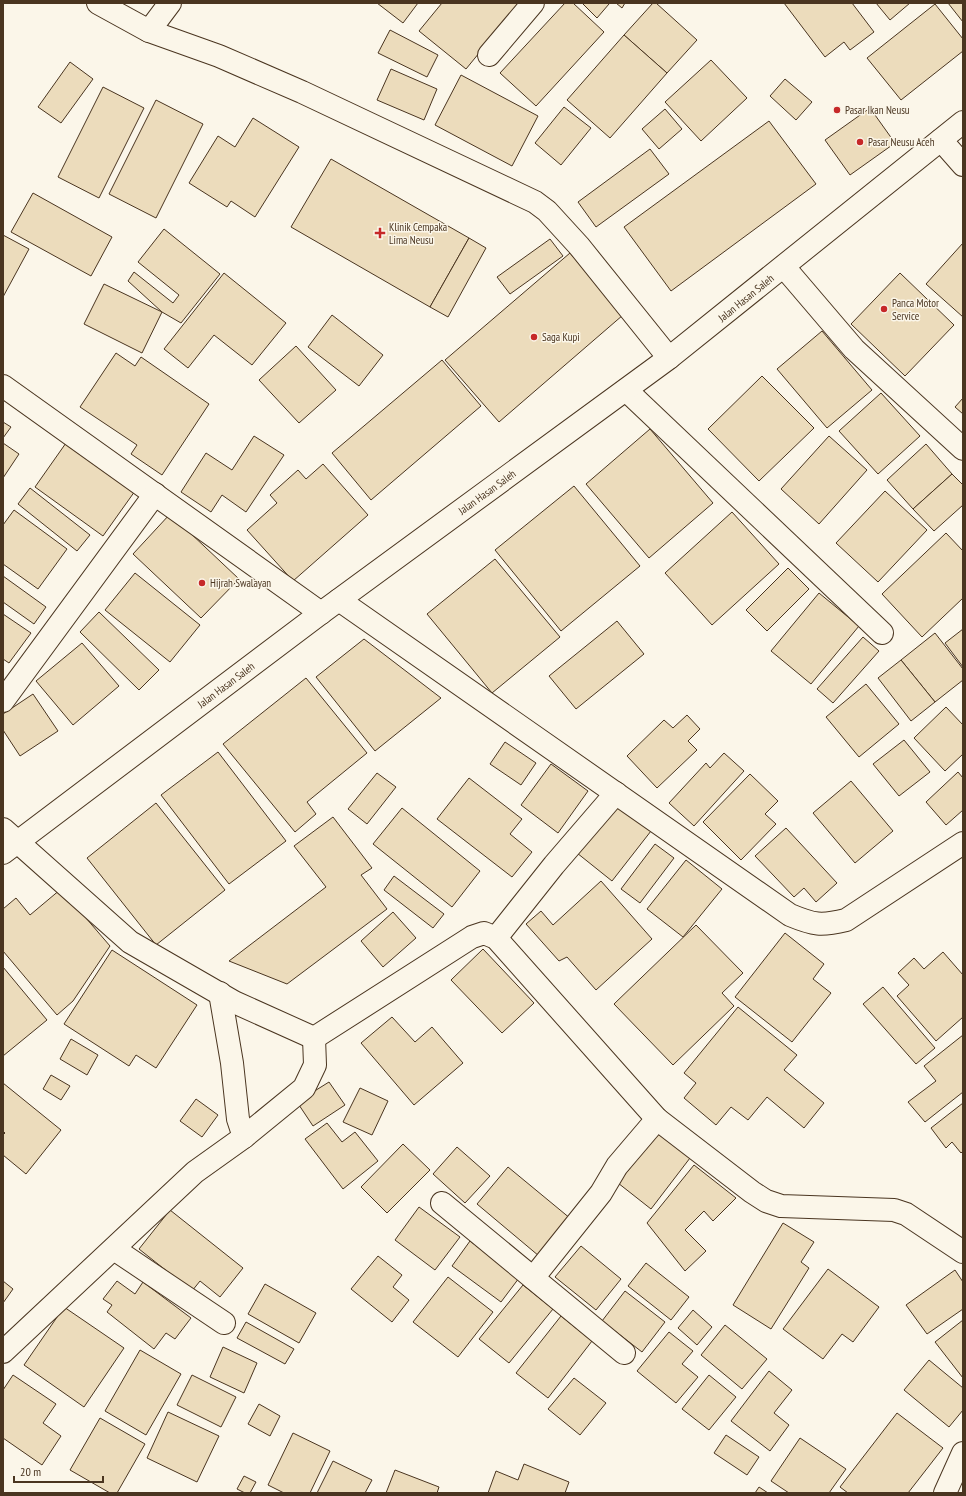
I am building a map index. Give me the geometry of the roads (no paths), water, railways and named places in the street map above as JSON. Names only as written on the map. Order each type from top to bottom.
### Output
[{"type":"street","points":[[98,3],[149,31],[219,56],[302,92],[535,202],[547,211],[579,246],[669,358]]},
{"type":"street","points":[[149,31],[170,3]]},
{"type":"street","points":[[489,55],[533,3]]},
{"type":"street","name":"Jalan Hasan Saleh","points":[[8,842],[669,358],[963,122]]},
{"type":"street","points":[[940,140],[963,165]]},
{"type":"street","points":[[784,267],[854,349],[963,449]]},
{"type":"street","points":[[3,386],[322,613]]},
{"type":"street","points":[[626,390],[882,633]]},
{"type":"street","points":[[3,701],[155,494]]},
{"type":"street","points":[[339,600],[790,915],[808,922],[826,925],[846,920],[963,843]]},
{"type":"street","points":[[496,938],[554,865],[616,793]]},
{"type":"street","points":[[8,842],[130,942],[220,993],[314,1038]]},
{"type":"street","points":[[314,1038],[472,937],[484,933],[496,938],[657,1119],[766,1201],[781,1206],[894,1210],[906,1214],[963,1252]]},
{"type":"street","points":[[220,993],[232,1063],[238,1119],[244,1136]]},
{"type":"street","points":[[3,1352],[195,1172],[244,1136],[304,1088],[315,1065],[314,1038]]},
{"type":"street","points":[[533,1278],[601,1193],[617,1166],[657,1119]]},
{"type":"street","points":[[442,1203],[624,1353]]},
{"type":"street","points":[[114,1249],[224,1323]]},
{"type":"street","points":[[945,1493],[963,1453]]},
{"type":"place","name":"Pasar Ikan Neusu","points":[[837,110]]},
{"type":"place","name":"Pasar Neusu Aceh","points":[[860,142]]},
{"type":"place","name":"Klinik Cempaka Lima Neusu","points":[[380,233]]},
{"type":"place","name":"Panca Motor Service","points":[[884,309]]},
{"type":"place","name":"Saga Kupi","points":[[534,337]]},
{"type":"place","name":"Hijrah Swalayan","points":[[202,583]]}]
